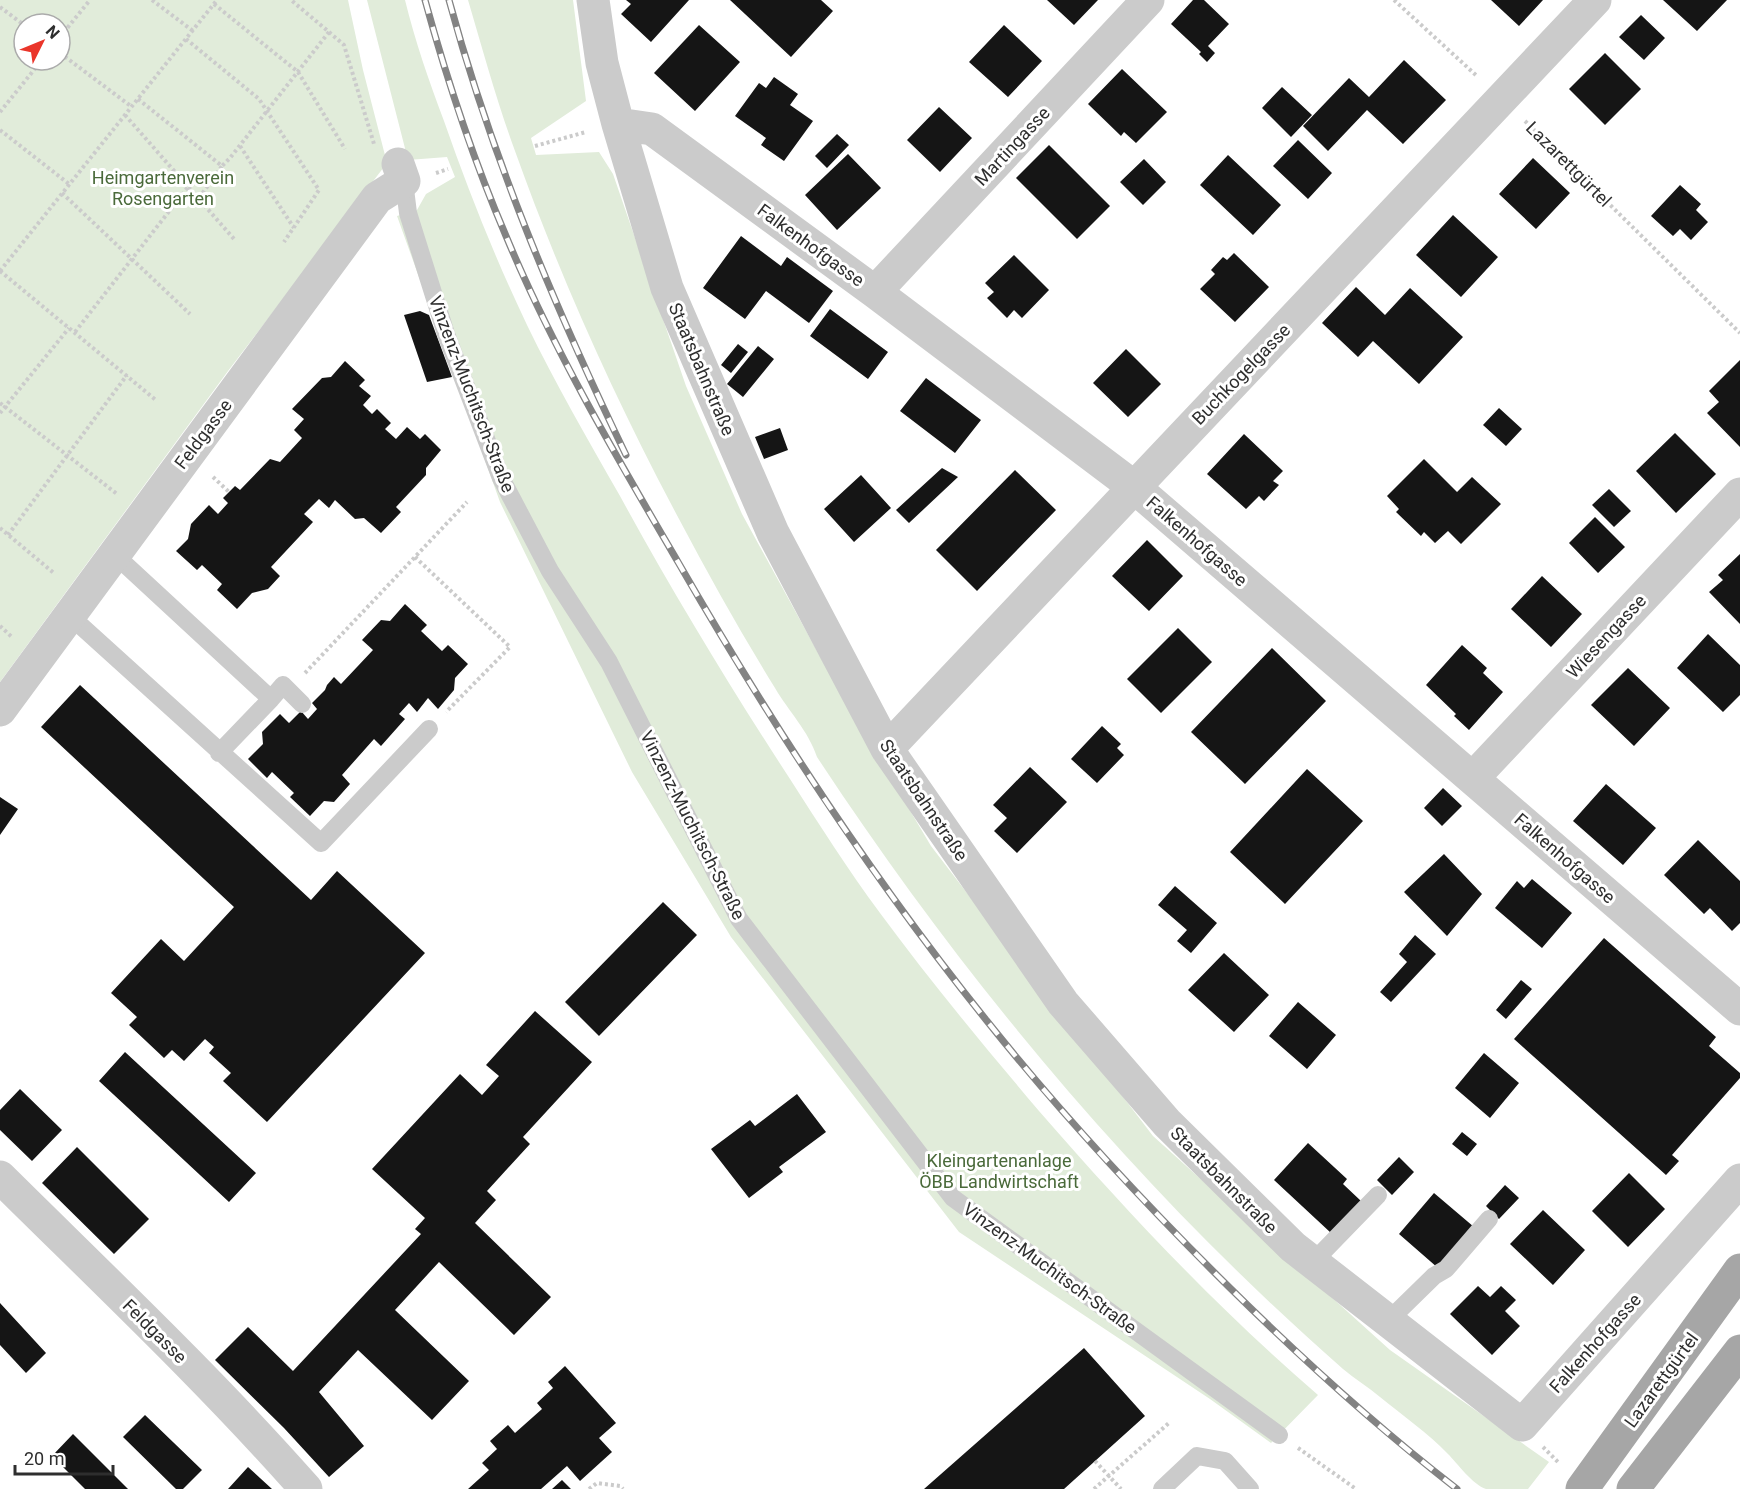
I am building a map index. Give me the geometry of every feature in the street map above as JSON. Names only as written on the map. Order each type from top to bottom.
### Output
[{"type":"main road","name":"Lazarettgürtel","points":[[1582,1489],[1740,1270]]},
{"type":"main road","points":[[1633,1489],[1740,1351]]},
{"type":"street","name":"Staatsbahnstraße","points":[[593,0],[602,63],[667,288],[773,533],[887,748],[1063,1003],[1167,1123],[1293,1247],[1522,1425]]},
{"type":"street","name":"Martingasse","points":[[875,292],[1148,0]]},
{"type":"street","name":"Buchkogelgasse","points":[[887,748],[1595,0]]},
{"type":"street","name":"Falkenhofgasse","points":[[618,124],[652,129],[875,292],[1134,487],[1740,1009]]},
{"type":"street","name":"Feldgasse","points":[[0,710],[377,198],[396,176]]},
{"type":"street","name":"Wiesengasse","points":[[1473,778],[1740,494]]},
{"type":"street","name":"Feldgasse","points":[[0,1177],[267,1444],[306,1489]]},
{"type":"street","name":"Falkenhofgasse","points":[[1522,1425],[1740,1180]]},
{"type":"lane","name":"Vinzenz-Muchitsch-Straße","points":[[396,176],[446,334],[501,478],[550,571],[609,662],[739,919],[953,1198],[1279,1435]]},
{"type":"lane","points":[[114,554],[271,699]]},
{"type":"lane","points":[[69,615],[321,843],[429,729]]},
{"type":"lane","points":[[219,753],[283,685],[302,704]]},
{"type":"lane","points":[[1312,1263],[1378,1196]]},
{"type":"lane","points":[[1388,1321],[1434,1276],[1446,1269],[1489,1219]]},
{"type":"lane","points":[[1162,1489],[1197,1456],[1225,1461],[1250,1489]]},
{"type":"path","points":[[72,22],[90,0]]},
{"type":"path","points":[[152,0],[193,31]]},
{"type":"path","points":[[157,401],[0,271],[217,0]]},
{"type":"path","points":[[291,0],[344,45],[396,176]]},
{"type":"path","name":"Lazarettgürtel","points":[[1394,0],[1503,99],[1740,333]]},
{"type":"path","points":[[214,4],[298,72],[345,149]]},
{"type":"path","points":[[199,198],[329,32]]},
{"type":"path","points":[[186,39],[259,99],[319,189],[285,242]]},
{"type":"path","points":[[72,61],[132,107]]},
{"type":"path","points":[[0,112],[32,72]]},
{"type":"path","points":[[138,99],[222,166]]},
{"type":"path","points":[[125,115],[234,239]]},
{"type":"path","points":[[535,146],[618,124]]},
{"type":"path","points":[[0,130],[69,184]]},
{"type":"path","points":[[240,146],[294,228]]},
{"type":"path","points":[[75,332],[188,187]]},
{"type":"path","points":[[62,194],[190,314]]},
{"type":"path","points":[[0,257],[6,262]]},
{"type":"path","points":[[0,413],[69,328]]},
{"type":"path","points":[[8,535],[127,375]]},
{"type":"path","points":[[0,403],[122,498]]},
{"type":"path","points":[[288,691],[467,502]]},
{"type":"path","points":[[0,528],[55,574]]},
{"type":"path","points":[[415,557],[510,647],[429,729]]},
{"type":"path","points":[[0,626],[16,640]]},
{"type":"path","points":[[1094,1489],[1169,1423]]},
{"type":"path","points":[[1279,1435],[1356,1489]]},
{"type":"path","points":[[1095,1461],[1120,1489]]},
{"type":"path","points":[[590,1489],[597,1483],[620,1486],[622,1489]]},
{"type":"green space","name":"Heimgartenverein Rosengarten","points":[[0,0],[348,0],[387,163],[228,371],[0,682]]},
{"type":"green space","name":"Kleingartenanlage ÖBB Landwirtschaft","points":[[367,0],[405,0],[428,76],[472,198],[504,275],[538,347],[681,604],[845,864],[938,988],[1018,1087],[1072,1148],[1208,1293],[1318,1395],[1271,1443],[1210,1399],[959,1232],[731,937],[632,772],[500,502],[397,216],[417,210],[426,194],[455,177],[447,157],[408,160]]},
{"type":"green space","points":[[468,0],[573,0],[586,101],[531,138],[536,155],[599,152],[613,174],[686,386],[742,514],[839,691],[931,846],[1153,1136],[1390,1350],[1549,1462],[1528,1489],[1481,1487],[1432,1439],[1343,1369],[1268,1301],[1196,1230],[1059,1081],[933,923],[874,841],[817,757],[803,730],[780,697],[750,646],[690,540],[611,384],[532,198],[502,114]]},
{"type":"building","points":[[626,0],[689,0],[651,42],[621,14],[631,4]]},
{"type":"building","points":[[730,0],[821,0],[833,11],[791,57]]},
{"type":"building","points":[[1047,0],[1098,0],[1074,25]]},
{"type":"building","points":[[1193,0],[1204,0],[1229,24],[1208,46],[1215,53],[1207,62],[1199,54],[1201,52],[1171,24]]},
{"type":"building","points":[[1491,0],[1543,0],[1519,26]]},
{"type":"building","points":[[1663,0],[1727,0],[1697,31]]},
{"type":"building","points":[[1641,15],[1665,38],[1644,60],[1619,37]]},
{"type":"building","points":[[699,25],[740,62],[695,111],[654,73]]},
{"type":"building","points":[[1004,25],[1042,61],[1008,97],[969,62]]},
{"type":"building","points":[[1605,53],[1641,89],[1605,125],[1569,89]]},
{"type":"building","points":[[1404,60],[1446,100],[1403,144],[1367,110],[1328,151],[1303,126],[1349,78],[1369,97]]},
{"type":"building","points":[[1122,69],[1167,112],[1136,143],[1124,132],[1121,136],[1088,104]]},
{"type":"building","points":[[774,77],[798,94],[790,105],[813,121],[784,161],[761,145],[766,138],[735,116],[759,83],[766,88]]},
{"type":"building","points":[[1282,87],[1312,115],[1291,137],[1262,108]]},
{"type":"building","points":[[939,107],[972,138],[940,172],[907,140]]},
{"type":"building","points":[[837,134],[849,145],[827,168],[815,156]]},
{"type":"building","points":[[1298,140],[1332,173],[1308,199],[1273,166]]},
{"type":"building","points":[[1049,145],[1110,206],[1077,239],[1016,178]]},
{"type":"building","points":[[848,154],[881,188],[837,230],[805,195]]},
{"type":"building","points":[[1228,155],[1281,205],[1253,235],[1200,185]]},
{"type":"building","points":[[1533,158],[1570,193],[1536,229],[1499,194]]},
{"type":"building","points":[[1144,159],[1166,182],[1143,205],[1120,182]]},
{"type":"building","points":[[1680,185],[1701,204],[1696,210],[1708,222],[1691,240],[1680,229],[1673,236],[1651,216]]},
{"type":"building","points":[[1453,215],[1498,257],[1461,297],[1416,255]]},
{"type":"building","points":[[741,236],[781,266],[787,257],[833,291],[809,323],[766,291],[745,319],[703,288]]},
{"type":"building","points":[[1234,253],[1269,287],[1235,322],[1200,289],[1215,274],[1211,270],[1223,257],[1227,260]]},
{"type":"building","points":[[1014,255],[1049,290],[1022,318],[1014,310],[1007,318],[987,298],[994,292],[985,283]]},
{"type":"building","points":[[1356,287],[1385,315],[1410,288],[1463,337],[1419,384],[1373,341],[1358,357],[1322,323]]},
{"type":"building","points":[[830,309],[888,352],[868,379],[810,336]]},
{"type":"building","points":[[420,311],[429,315],[452,377],[427,382],[404,315]]},
{"type":"building","points":[[738,344],[748,352],[731,373],[721,365]]},
{"type":"building","points":[[758,346],[774,359],[743,397],[727,384]]},
{"type":"building","points":[[1126,349],[1161,384],[1128,417],[1093,383]]},
{"type":"building","points":[[1740,360],[1740,447],[1707,413],[1719,402],[1709,391]]},
{"type":"building","points":[[345,361],[365,380],[359,386],[371,396],[363,405],[372,414],[377,409],[391,423],[385,429],[396,439],[407,427],[420,439],[425,434],[441,450],[426,468],[426,475],[396,507],[401,512],[381,533],[364,518],[355,519],[335,500],[329,508],[319,499],[304,514],[313,522],[271,567],[280,576],[268,589],[252,593],[237,609],[217,590],[222,584],[202,565],[197,570],[176,551],[188,539],[191,524],[209,505],[218,514],[228,503],[223,498],[235,486],[240,490],[270,459],[280,462],[302,438],[294,430],[304,419],[292,409],[322,378],[331,377]]},
{"type":"building","points":[[926,378],[981,420],[955,453],[900,411]]},
{"type":"building","points":[[1499,408],[1522,429],[1506,446],[1483,425]]},
{"type":"building","points":[[780,428],[788,450],[764,459],[755,437]]},
{"type":"building","points":[[1675,433],[1716,474],[1676,513],[1636,471]]},
{"type":"building","points":[[1244,434],[1283,471],[1273,481],[1279,485],[1264,501],[1259,496],[1246,509],[1207,474]]},
{"type":"building","points":[[1424,459],[1457,492],[1472,477],[1501,504],[1461,544],[1448,531],[1435,543],[1424,532],[1421,536],[1396,512],[1399,509],[1387,496]]},
{"type":"building","points":[[942,468],[958,477],[909,523],[896,510]]},
{"type":"building","points":[[1015,470],[1056,510],[977,591],[936,550]]},
{"type":"building","points":[[861,475],[891,508],[854,542],[824,509]]},
{"type":"building","points":[[1609,489],[1631,511],[1614,527],[1592,505]]},
{"type":"building","points":[[1595,517],[1625,547],[1598,573],[1569,543]]},
{"type":"building","points":[[1147,540],[1183,576],[1149,611],[1112,576]]},
{"type":"building","points":[[1740,554],[1740,624],[1709,592],[1723,580],[1718,575]]},
{"type":"building","points":[[1542,576],[1582,614],[1551,647],[1511,609]]},
{"type":"building","points":[[405,604],[427,625],[421,631],[442,651],[448,645],[468,664],[455,678],[454,690],[438,709],[428,698],[417,712],[409,703],[399,714],[405,719],[381,746],[374,739],[342,775],[350,784],[334,802],[324,801],[310,816],[290,797],[294,793],[272,772],[267,778],[248,759],[263,744],[262,732],[280,714],[289,723],[301,711],[308,719],[317,709],[312,703],[334,677],[341,684],[373,650],[362,640],[381,620],[390,621]]},
{"type":"building","points":[[1178,628],[1212,662],[1161,713],[1127,679]]},
{"type":"building","points":[[1708,634],[1740,665],[1740,695],[1723,712],[1677,668]]},
{"type":"building","points":[[1462,645],[1487,668],[1483,673],[1503,692],[1469,730],[1426,685]]},
{"type":"building","points":[[1272,648],[1326,701],[1245,784],[1191,732]]},
{"type":"building","points":[[1628,668],[1670,708],[1634,746],[1591,705]]},
{"type":"building","points":[[80,685],[311,900],[337,871],[425,953],[267,1122],[223,1081],[231,1073],[209,1053],[214,1047],[205,1039],[184,1061],[172,1050],[164,1058],[129,1025],[137,1017],[111,993],[161,939],[184,961],[234,907],[41,727]]},
{"type":"building","points":[[1102,726],[1121,744],[1117,748],[1124,755],[1097,783],[1071,759]]},
{"type":"building","points":[[1030,767],[1067,802],[1017,853],[994,831],[1007,818],[993,805]]},
{"type":"building","points":[[1307,769],[1363,821],[1285,904],[1230,852]]},
{"type":"building","points":[[1606,784],[1656,828],[1623,865],[1573,821]]},
{"type":"building","points":[[1443,788],[1462,806],[1442,826],[1424,808]]},
{"type":"building","points":[[0,797],[18,809],[0,835]]},
{"type":"building","points":[[1698,840],[1740,881],[1740,923],[1732,931],[1710,908],[1704,914],[1664,875]]},
{"type":"building","points":[[1444,854],[1482,894],[1447,936],[1404,892]]},
{"type":"building","points":[[1532,879],[1572,913],[1542,948],[1495,908],[1517,881],[1524,888]]},
{"type":"building","points":[[1175,886],[1217,923],[1191,953],[1177,941],[1187,930],[1158,905]]},
{"type":"building","points":[[663,902],[697,935],[599,1036],[565,1002]]},
{"type":"building","points":[[1415,935],[1436,954],[1391,1002],[1380,992],[1407,962],[1399,954]]},
{"type":"building","points":[[1604,938],[1716,1037],[1709,1046],[1740,1073],[1740,1078],[1672,1155],[1679,1161],[1666,1175],[1514,1039]]},
{"type":"building","points":[[1224,953],[1269,995],[1234,1032],[1188,990]]},
{"type":"building","points":[[1521,980],[1532,989],[1506,1019],[1496,1010]]},
{"type":"building","points":[[1298,1002],[1336,1035],[1307,1069],[1269,1036]]},
{"type":"building","points":[[535,1011],[592,1062],[523,1137],[530,1144],[487,1191],[496,1200],[475,1223],[551,1297],[514,1335],[439,1262],[395,1310],[469,1381],[432,1420],[358,1350],[319,1392],[364,1446],[329,1477],[284,1428],[215,1360],[248,1327],[293,1371],[421,1234],[415,1229],[425,1218],[372,1169],[460,1074],[482,1095],[499,1076],[486,1065]]},
{"type":"building","points":[[125,1052],[256,1173],[229,1202],[99,1081]]},
{"type":"building","points":[[1484,1053],[1519,1083],[1490,1118],[1455,1088]]},
{"type":"building","points":[[20,1089],[62,1130],[32,1161],[0,1130],[0,1110]]},
{"type":"building","points":[[797,1094],[826,1132],[779,1167],[783,1172],[749,1198],[711,1149],[750,1120],[755,1126]]},
{"type":"building","points":[[1462,1132],[1477,1144],[1467,1156],[1452,1144]]},
{"type":"building","points":[[1308,1143],[1347,1179],[1343,1184],[1361,1201],[1331,1233],[1274,1180]]},
{"type":"building","points":[[77,1147],[149,1219],[114,1254],[42,1183]]},
{"type":"building","points":[[1399,1157],[1414,1172],[1392,1195],[1377,1180]]},
{"type":"building","points":[[1629,1173],[1665,1209],[1628,1247],[1592,1211]]},
{"type":"building","points":[[1505,1185],[1519,1198],[1499,1219],[1486,1206]]},
{"type":"building","points":[[1434,1193],[1474,1227],[1438,1268],[1399,1234]]},
{"type":"building","points":[[1543,1210],[1585,1250],[1553,1285],[1510,1244]]},
{"type":"building","points":[[1478,1286],[1490,1297],[1501,1286],[1516,1300],[1505,1311],[1520,1326],[1492,1355],[1450,1314]]},
{"type":"building","points":[[0,1303],[46,1353],[26,1373],[0,1345]]},
{"type":"building","points":[[1084,1348],[1145,1416],[1064,1489],[924,1489]]},
{"type":"building","points":[[565,1366],[616,1423],[599,1438],[612,1452],[580,1481],[567,1466],[541,1489],[468,1489],[489,1470],[482,1463],[497,1449],[490,1441],[508,1425],[515,1433],[542,1409],[537,1403],[553,1388],[548,1382]]},
{"type":"building","points":[[145,1415],[202,1470],[183,1489],[176,1489],[123,1437]]},
{"type":"building","points":[[73,1434],[128,1489],[85,1489],[52,1456]]},
{"type":"building","points":[[248,1467],[272,1489],[228,1489]]},
{"type":"building","points":[[562,1480],[571,1489],[552,1489]]},
{"type":"railway","points":[[425,0],[452,90],[483,178],[524,278],[565,361],[713,622],[786,740],[863,855],[987,1021],[1044,1090],[1135,1191],[1229,1287],[1312,1366],[1369,1417],[1457,1489]]},
{"type":"railway","points":[[449,0],[485,117],[527,232],[574,344],[626,455]]}]
